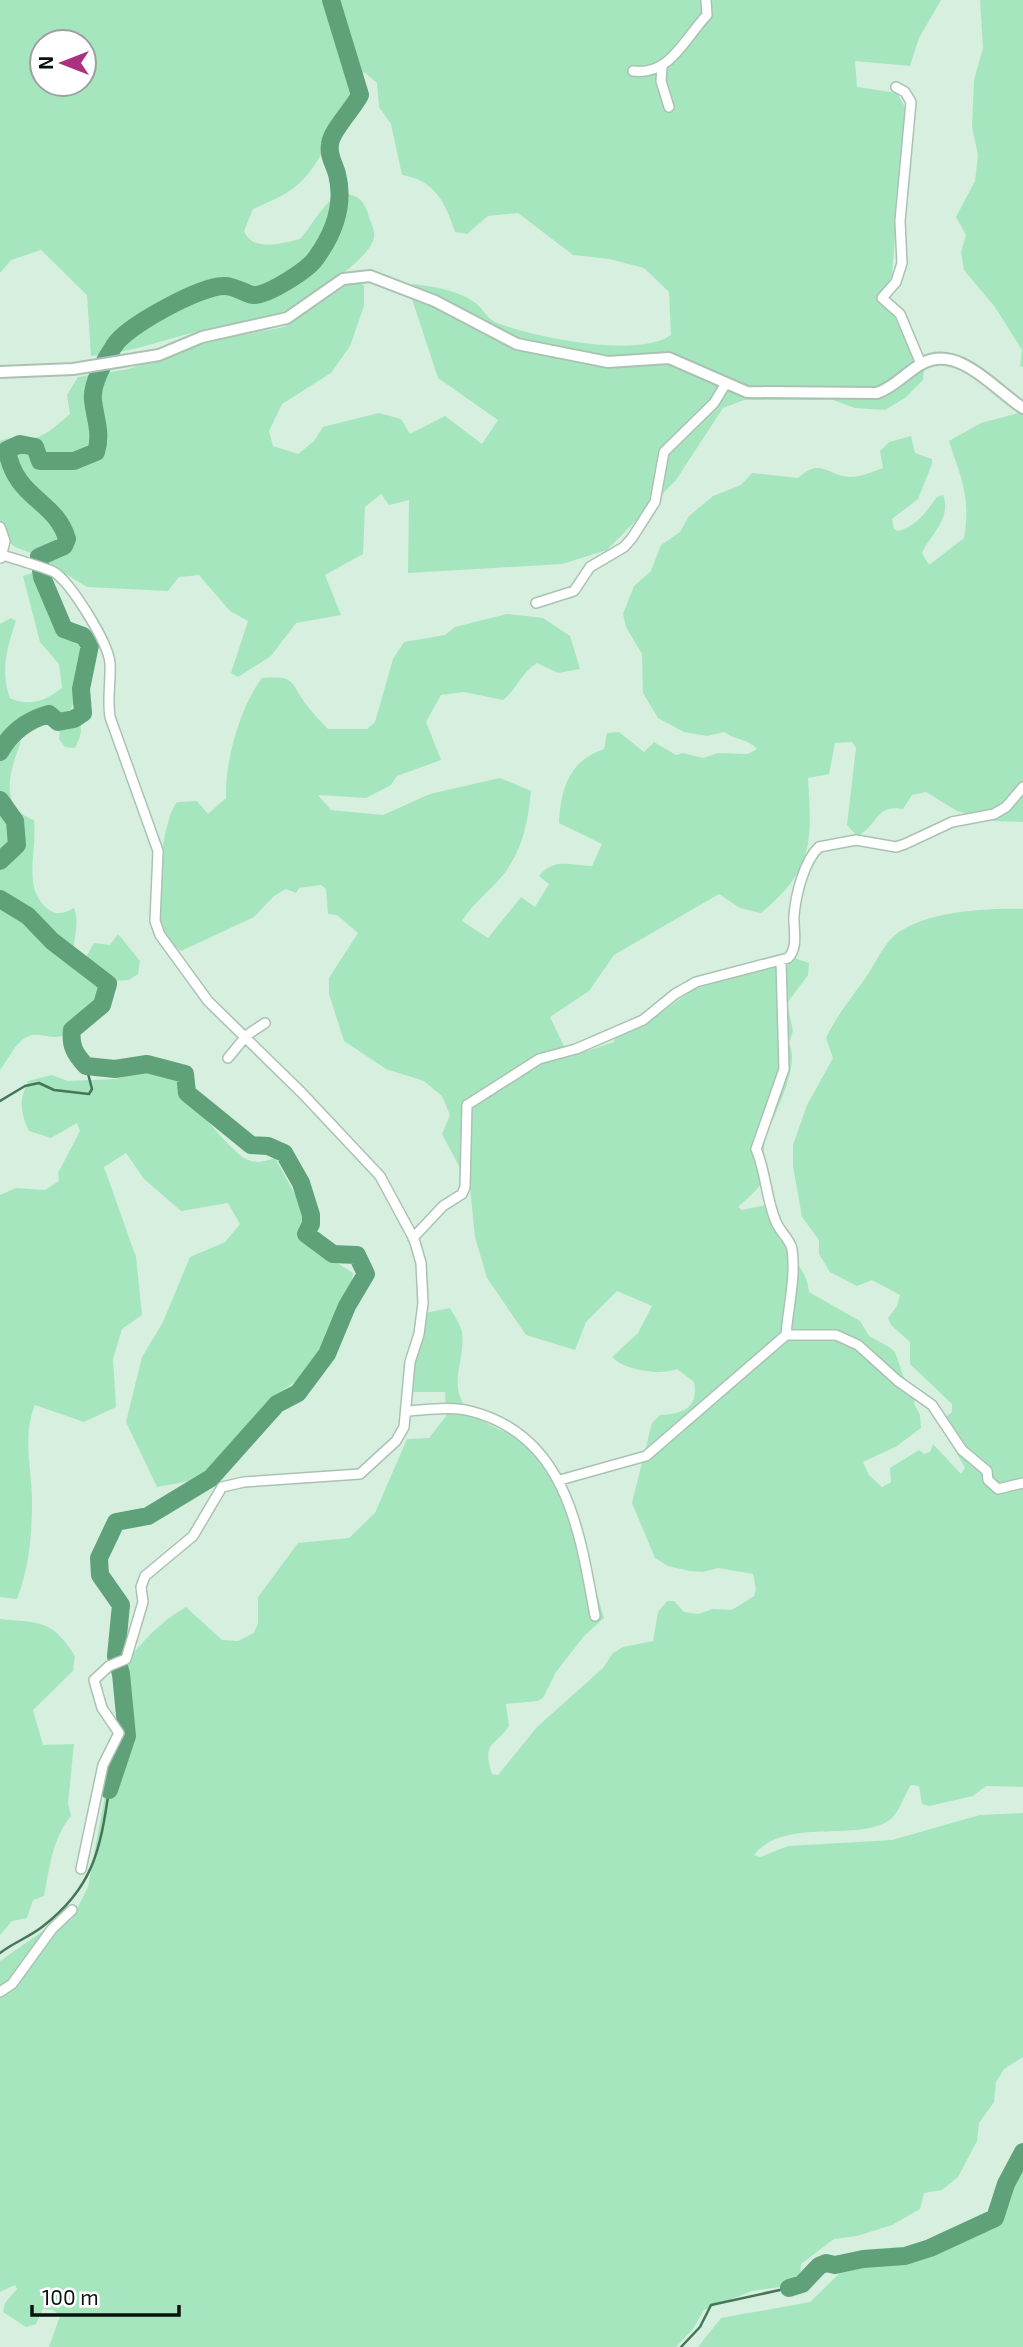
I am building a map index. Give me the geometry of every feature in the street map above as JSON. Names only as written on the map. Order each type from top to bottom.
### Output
[{"type":"street","points":[[633,71],[648,73],[662,68],[707,15],[706,0]]},
{"type":"street","points":[[662,68],[661,81],[669,107]]},
{"type":"street","points":[[896,87],[905,92],[911,102],[900,221],[902,262],[896,282],[882,298],[900,314],[921,364]]},
{"type":"street","points":[[0,372],[73,369],[159,355],[202,337],[287,318],[343,279],[370,276],[435,301],[517,344],[608,362],[669,358],[725,385],[763,394],[877,393],[891,388],[921,364],[939,359],[962,365],[1023,408]]},
{"type":"street","points":[[536,603],[568,595],[580,585],[596,562],[624,547],[656,502],[664,452],[714,404],[725,385]]},
{"type":"street","points":[[0,527],[5,541],[1,557],[48,569],[67,585],[107,652],[110,717],[158,851],[157,928],[208,1001],[302,1093],[380,1176],[413,1238],[421,1263],[423,1303],[419,1334],[408,1374],[406,1410],[401,1435],[375,1463],[360,1474],[244,1482],[222,1487],[193,1536],[145,1576],[141,1587],[143,1602],[125,1659],[109,1666],[94,1680],[102,1708],[119,1733],[103,1765],[80,1869]]},
{"type":"street","points":[[413,1238],[443,1206],[462,1194],[465,1187],[467,1105],[540,1059],[576,1049],[643,1020],[675,994],[696,982],[732,970],[780,961],[792,954],[796,900],[806,866],[819,847],[856,840],[896,847],[952,822],[994,814],[1006,807],[1023,788]]},
{"type":"street","points":[[780,961],[784,1069],[756,1149],[763,1164],[775,1220],[790,1243],[792,1252],[793,1279],[786,1335]]},
{"type":"street","points":[[228,1059],[245,1038],[265,1023]]},
{"type":"street","points":[[560,1480],[646,1456],[786,1335],[836,1335],[858,1345],[898,1381],[932,1405],[962,1450],[987,1471],[988,1480],[998,1489],[1023,1483]]},
{"type":"street","points":[[406,1410],[468,1410],[503,1423],[531,1443],[560,1480],[584,1558],[595,1616]]},
{"type":"street","points":[[0,1992],[12,1984],[52,1929],[72,1910]]},
{"type":"green space","points":[[0,0],[941,0],[919,38],[910,66],[855,61],[857,87],[897,93],[906,109],[890,297],[896,321],[924,370],[923,380],[905,398],[885,410],[855,408],[833,400],[744,400],[723,408],[676,480],[607,550],[562,564],[408,573],[409,500],[389,505],[381,494],[365,507],[363,554],[325,575],[341,615],[296,623],[271,656],[238,677],[231,673],[248,621],[230,611],[199,575],[179,577],[168,591],[87,587],[31,553],[15,547],[0,533],[0,441],[8,438],[35,438],[58,424],[70,414],[67,395],[78,377],[129,369],[208,341],[284,327],[347,285],[360,282],[364,286],[364,306],[350,346],[331,373],[282,404],[269,431],[273,446],[298,454],[314,441],[323,427],[379,413],[401,419],[410,434],[445,416],[482,444],[498,420],[438,378],[411,296],[412,284],[459,294],[477,304],[493,321],[514,329],[560,339],[611,345],[655,342],[671,335],[669,292],[644,268],[609,259],[573,255],[518,213],[488,216],[467,234],[455,232],[438,195],[423,182],[402,175],[391,124],[379,107],[377,83],[364,72],[329,133],[315,165],[294,188],[253,209],[244,231],[248,238],[261,244],[293,241],[300,239],[321,210],[334,198],[348,194],[363,203],[374,233],[367,251],[342,274],[294,306],[260,320],[91,356],[87,295],[41,250],[11,260],[0,273]]},
{"type":"green space","points":[[980,0],[1023,0],[1023,367],[1020,366],[1022,350],[995,307],[964,270],[961,252],[966,235],[956,217],[975,181],[978,155],[972,127],[974,80],[983,48]]},
{"type":"green space","points":[[1023,414],[1023,822],[995,821],[957,811],[926,792],[912,795],[903,809],[894,808],[882,813],[857,836],[847,825],[856,748],[852,742],[835,743],[829,774],[808,778],[810,820],[806,853],[791,883],[778,897],[761,913],[740,908],[719,894],[614,955],[589,991],[550,1017],[569,1057],[614,1042],[614,1039],[651,1020],[692,990],[794,958],[809,963],[808,975],[787,1003],[793,1031],[789,1043],[791,1065],[789,1078],[765,1141],[763,1179],[756,1190],[738,1207],[742,1210],[766,1205],[772,1210],[785,1228],[807,1280],[809,1292],[860,1321],[869,1336],[895,1352],[904,1378],[918,1390],[914,1403],[920,1415],[921,1428],[897,1446],[863,1462],[869,1475],[882,1487],[891,1482],[890,1468],[919,1450],[924,1454],[930,1452],[933,1444],[961,1474],[965,1468],[942,1427],[946,1417],[952,1412],[952,1404],[910,1364],[910,1342],[891,1325],[888,1318],[897,1306],[900,1295],[872,1280],[857,1286],[830,1272],[819,1254],[819,1240],[802,1217],[793,1166],[793,1145],[807,1105],[833,1058],[826,1038],[890,940],[902,930],[934,917],[990,909],[1023,909],[1023,1787],[986,1786],[973,1796],[929,1806],[922,1804],[919,1786],[911,1785],[898,1810],[888,1821],[857,1830],[801,1833],[783,1837],[767,1843],[754,1855],[760,1857],[788,1846],[892,1840],[980,1815],[1023,1813],[1023,2057],[1004,2069],[996,2082],[994,2102],[979,2123],[977,2141],[958,2177],[942,2190],[924,2193],[920,2209],[892,2225],[857,2236],[834,2239],[801,2264],[800,2279],[795,2285],[752,2291],[704,2310],[693,2329],[676,2347],[49,2347],[60,2316],[53,2310],[43,2309],[36,2324],[26,2327],[3,2312],[5,2303],[17,2289],[15,2285],[0,2292],[0,1961],[50,1926],[72,1919],[88,1887],[106,1790],[128,1744],[122,1666],[159,1626],[186,1607],[222,1640],[238,1641],[254,1633],[258,1623],[258,1597],[298,1543],[349,1538],[375,1513],[407,1439],[429,1438],[446,1416],[445,1392],[409,1392],[425,1313],[450,1308],[460,1326],[463,1342],[458,1387],[469,1412],[523,1442],[545,1465],[557,1484],[577,1528],[604,1618],[584,1636],[556,1672],[543,1698],[538,1701],[506,1704],[509,1726],[489,1750],[492,1774],[498,1775],[537,1727],[603,1668],[613,1653],[623,1647],[653,1641],[658,1612],[667,1601],[674,1601],[684,1612],[698,1614],[713,1609],[732,1610],[754,1596],[756,1589],[753,1574],[718,1568],[703,1572],[690,1571],[668,1566],[655,1558],[632,1503],[652,1423],[660,1415],[688,1408],[692,1404],[695,1391],[694,1382],[677,1369],[643,1371],[612,1357],[638,1333],[652,1306],[617,1291],[586,1322],[575,1350],[526,1335],[487,1278],[475,1237],[470,1187],[442,1134],[450,1115],[442,1096],[424,1081],[386,1069],[344,1041],[329,994],[329,978],[358,933],[337,915],[328,914],[326,889],[321,885],[299,888],[296,893],[286,889],[274,896],[254,917],[181,951],[165,933],[158,909],[161,859],[172,811],[177,802],[197,801],[208,814],[226,798],[228,767],[235,735],[247,704],[262,678],[290,681],[328,729],[367,729],[375,722],[393,659],[404,642],[445,635],[455,627],[507,614],[543,618],[570,636],[580,669],[558,673],[537,663],[503,700],[464,692],[441,695],[426,722],[441,760],[397,776],[391,785],[366,798],[318,795],[331,810],[383,815],[430,794],[500,778],[531,791],[526,824],[515,856],[503,875],[462,921],[488,938],[521,897],[535,907],[549,884],[539,876],[545,870],[557,864],[592,866],[602,844],[559,823],[560,810],[569,777],[582,761],[604,749],[607,733],[619,732],[644,752],[654,742],[676,755],[683,753],[703,758],[718,753],[748,754],[757,749],[750,743],[724,732],[707,736],[684,732],[658,718],[643,693],[642,654],[626,627],[623,614],[634,586],[651,571],[661,545],[680,532],[689,516],[713,496],[741,485],[752,473],[798,478],[818,468],[850,477],[871,473],[883,468],[880,451],[889,442],[911,436],[915,453],[932,459],[932,464],[918,499],[892,519],[894,529],[898,531],[905,528],[920,518],[937,497],[943,495],[943,518],[922,553],[929,565],[964,538],[965,499],[949,441],[981,423]]},
{"type":"green space","points":[[36,572],[47,575],[65,614],[68,636],[80,647],[84,657],[81,682],[71,709],[81,727],[75,748],[65,747],[59,739],[61,716],[53,712],[45,714],[34,720],[24,731],[12,770],[12,800],[23,815],[34,820],[32,868],[35,890],[51,911],[61,913],[74,908],[77,921],[75,956],[85,959],[94,943],[110,945],[118,934],[140,961],[138,974],[129,980],[115,981],[110,1003],[96,1020],[65,1036],[26,1037],[17,1045],[0,1070],[0,624],[11,618],[16,621],[5,669],[10,698],[24,702],[37,701],[62,688],[59,664],[40,642],[23,576]]},
{"type":"green space","points":[[151,1070],[174,1076],[208,1122],[240,1155],[255,1162],[275,1158],[302,1207],[302,1224],[309,1245],[353,1273],[351,1288],[306,1374],[279,1393],[214,1466],[190,1481],[157,1487],[126,1422],[142,1357],[163,1322],[190,1257],[225,1242],[240,1224],[228,1203],[181,1211],[144,1179],[126,1153],[104,1167],[136,1257],[142,1315],[122,1329],[113,1359],[116,1407],[84,1422],[35,1405],[28,1441],[32,1502],[27,1563],[17,1599],[0,1597],[0,1195],[16,1188],[45,1190],[59,1181],[58,1173],[80,1131],[77,1123],[51,1138],[29,1131],[22,1112],[23,1095],[28,1081],[52,1075],[68,1081],[115,1079]]},
{"type":"green space","points":[[0,1619],[44,1625],[59,1635],[75,1656],[73,1671],[33,1710],[43,1745],[74,1744],[68,1803],[71,1816],[56,1844],[44,1896],[33,1900],[27,1918],[12,1921],[0,1935]]},
{"type":"green space","points":[[1023,2157],[1023,2347],[698,2347],[721,2318],[810,2302],[841,2272],[921,2258],[996,2219],[1011,2176]]},
{"type":"waterway","points":[[0,752],[20,728],[34,720],[49,714],[58,722],[74,719],[83,713],[81,689],[90,645],[83,636],[64,629],[42,577],[39,557],[64,546],[67,539],[62,526],[18,479],[7,450],[20,444],[35,447],[40,461],[74,461],[96,452],[98,432],[93,400],[94,387],[99,372],[121,338],[147,318],[198,293],[227,286],[253,295],[259,294],[277,287],[316,258],[333,229],[339,208],[339,185],[330,152],[331,139],[360,95],[331,0]]},
{"type":"waterway","points":[[0,800],[15,821],[17,845],[0,861]]},
{"type":"waterway","points":[[0,899],[28,916],[52,941],[108,984],[102,1005],[72,1030],[74,1050],[86,1066],[115,1069],[147,1064],[185,1074],[187,1093],[251,1145],[268,1146],[284,1153],[301,1183],[311,1215],[311,1224],[306,1234],[333,1254],[357,1255],[366,1274],[347,1306],[327,1354],[298,1393],[277,1404],[211,1478],[148,1516],[116,1522],[99,1558],[100,1575],[121,1605],[116,1656],[121,1674],[127,1736],[109,1790]]},
{"type":"waterway","points":[[0,1101],[25,1086],[39,1083],[54,1090],[89,1094],[92,1089],[86,1066]]},
{"type":"waterway","points":[[0,1953],[42,1927],[73,1898],[83,1883],[97,1850],[109,1790]]},
{"type":"waterway","points":[[789,2288],[802,2284],[819,2266],[826,2263],[835,2265],[863,2259],[905,2256],[930,2248],[995,2218],[1006,2184],[1023,2152]]},
{"type":"waterway","points":[[681,2347],[700,2327],[711,2305],[789,2288]]}]
